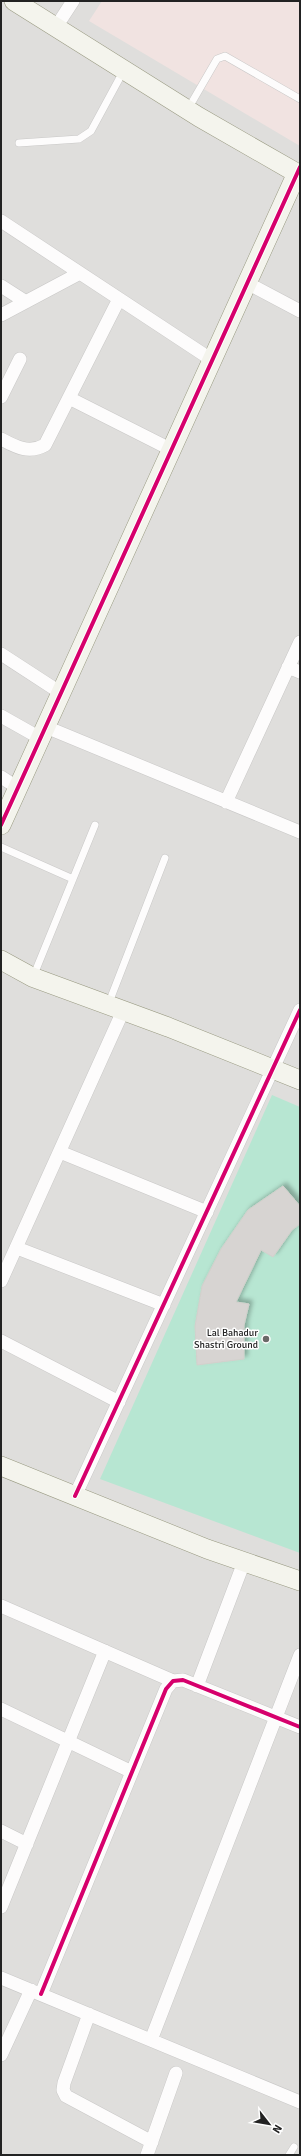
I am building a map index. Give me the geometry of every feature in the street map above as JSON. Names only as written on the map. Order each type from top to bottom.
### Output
[{"type":"street","points":[[1,825],[247,283],[299,172],[187,110],[14,1]]},
{"type":"street","points":[[56,27],[73,1]]},
{"type":"street","points":[[1,221],[212,360]]},
{"type":"street","points":[[1,315],[80,273]]},
{"type":"street","points":[[247,283],[300,311]]},
{"type":"street","points":[[1,286],[26,302]]},
{"type":"street","points":[[1,439],[16,447],[28,450],[37,450],[44,445],[119,299]]},
{"type":"street","points":[[1,397],[20,358]]},
{"type":"street","points":[[69,398],[172,450]]},
{"type":"street","points":[[226,802],[294,670],[300,642]]},
{"type":"street","points":[[1,654],[61,693]]},
{"type":"street","points":[[1,716],[226,802],[300,832]]},
{"type":"street","points":[[1,777],[18,788]]},
{"type":"street","points":[[1,960],[32,977],[300,1080]]},
{"type":"street","points":[[1,1281],[60,1152],[116,1008]]},
{"type":"street","points":[[75,1496],[300,1010]]},
{"type":"street","points":[[60,1152],[207,1212]]},
{"type":"street","points":[[17,1248],[164,1305]]},
{"type":"street","points":[[1,1341],[119,1402]]},
{"type":"street","points":[[1,1466],[207,1549],[300,1581]]},
{"type":"street","points":[[197,1686],[244,1562]]},
{"type":"street","points":[[1,1606],[173,1681],[183,1680],[300,1727]]},
{"type":"street","points":[[1,1907],[105,1652]]},
{"type":"street","points":[[151,2040],[300,1654]]},
{"type":"street","points":[[1,2055],[36,1992],[132,1772],[166,1689],[173,1681]]},
{"type":"street","points":[[1,1709],[69,1740],[132,1772]]},
{"type":"street","points":[[1,1832],[27,1844]]},
{"type":"street","points":[[1,1978],[300,2102]]},
{"type":"street","points":[[90,2014],[64,2083],[63,2090],[66,2096],[152,2142]]},
{"type":"street","points":[[147,2155],[176,2073]]},
{"type":"lane","points":[[187,110],[217,58],[220,56],[225,56],[300,98]]},
{"type":"lane","points":[[19,143],[79,139],[91,131],[124,70]]},
{"type":"lane","points":[[32,977],[95,825]]},
{"type":"lane","points":[[1,847],[73,879]]},
{"type":"lane","points":[[116,1008],[165,858]]},
{"type":"lane","points":[[289,2155],[294,2147]]},
{"type":"shaded area","points":[[1,1],[300,1],[300,2155],[1,2155]]},
{"type":"shaded area","points":[[102,1],[300,1],[300,146],[89,21]]},
{"type":"green space","points":[[272,1095],[300,1107],[300,1553],[100,1479]]},
{"type":"building","points":[[283,1186],[300,1206],[300,1224],[292,1230],[273,1257],[261,1250],[236,1302],[249,1304],[244,1325],[244,1359],[197,1365],[195,1326],[202,1286],[221,1249],[248,1210]]},
{"type":"cycle path","points":[[1,825],[300,167]]},
{"type":"cycle path","points":[[75,1496],[300,1010]]},
{"type":"cycle path","points":[[41,1994],[166,1689],[173,1681],[183,1680],[300,1727]]},
{"type":"place","name":"Lal Bahadur Shastri Ground","points":[[266,1339]]}]
